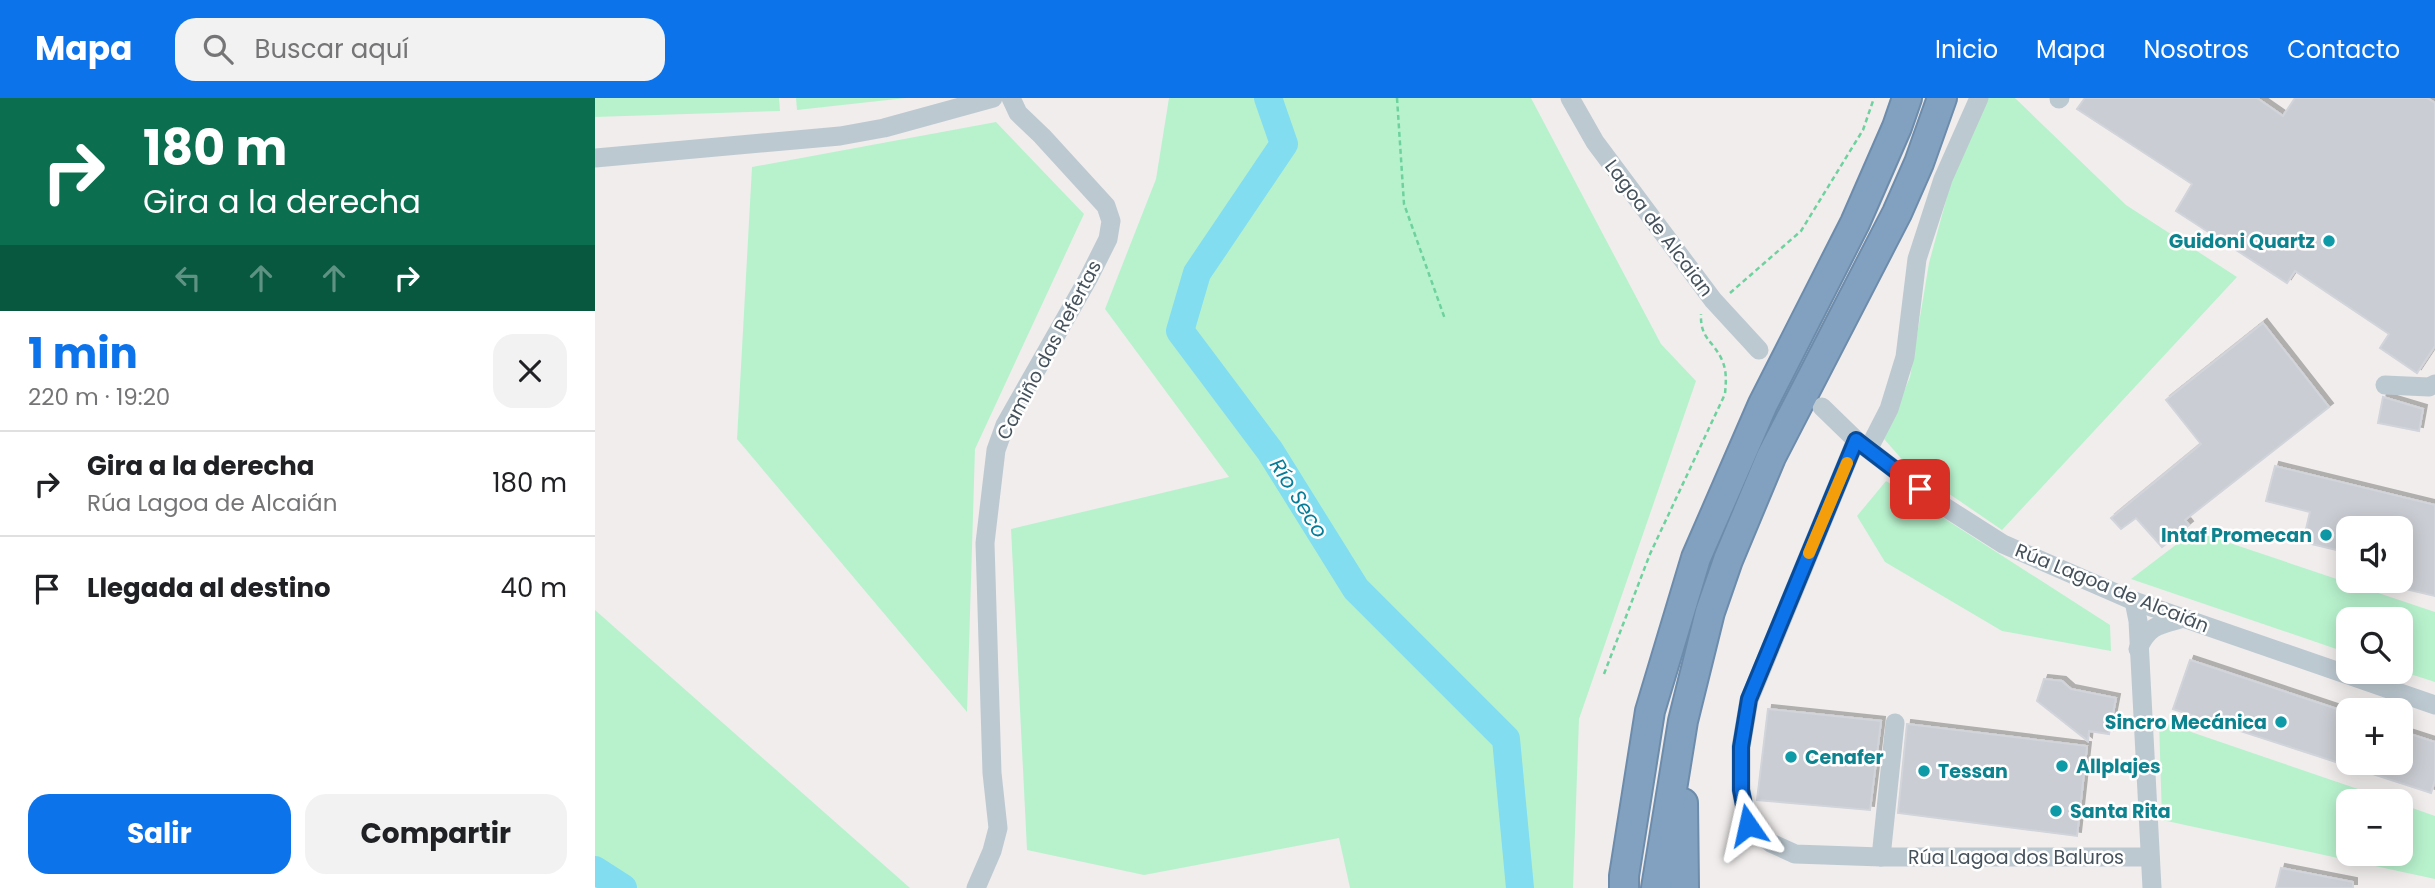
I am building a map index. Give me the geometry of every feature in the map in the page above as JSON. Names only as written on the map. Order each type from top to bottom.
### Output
[{"type":"highway","points":[[1606,888],[1618,805],[1650,711],[1696,558],[1763,404],[1855,223],[1907,98]]},
{"type":"highway","points":[[1656,888],[1683,721],[1710,612],[1728,560],[1771,457],[1897,213],[1919,163],[1942,98]]},
{"type":"highway","points":[[1624,888],[1650,711]]},
{"type":"highway","points":[[1683,721],[1684,888]]},
{"type":"street","points":[[595,158],[840,136],[884,128],[993,98]]},
{"type":"street","name":"Camiño das Refertas","points":[[976,888],[998,828],[992,772],[985,544],[996,450],[1005,425],[1089,277],[1108,239],[1111,221],[1106,206],[1018,113],[1011,98]]},
{"type":"street","name":"Lagoa de Alcaian","points":[[1570,98],[1595,142],[1715,302],[1759,350]]},
{"type":"street","name":"Rúa Lagoa dos Baluros","points":[[1979,98],[1943,178],[1917,258],[1905,357],[1889,409],[1862,444],[1749,699],[1741,747],[1741,790],[1748,825],[1771,843],[1795,854],[1881,857],[2150,857]]},
{"type":"street","points":[[2385,385],[2429,387],[2435,384]]},
{"type":"street","name":"Rúa Lagoa de Alcaián","points":[[1822,407],[1862,444],[1937,502],[2003,544],[2134,601],[2435,705]]},
{"type":"street","points":[[2134,601],[2138,621],[2152,888]]},
{"type":"street","points":[[2138,650],[2143,637],[2152,627],[2184,618]]},
{"type":"street","name":"Rúa Lagoa dos Baluros","points":[[1881,857],[1895,723]]},
{"type":"path","points":[[1397,98],[1404,204],[1445,319]]},
{"type":"path","points":[[1604,674],[1650,554],[1725,394],[1726,374],[1721,358],[1702,331],[1701,315],[1801,231],[1863,130],[1874,98]]},
{"type":"green space","points":[[595,98],[779,98],[780,111],[595,117]]},
{"type":"green space","points":[[796,98],[906,98],[797,110]]},
{"type":"green space","points":[[1169,98],[1531,98],[1661,344],[1696,381],[1579,719],[1573,888],[1350,888],[1339,838],[1144,875],[1027,850],[1011,529],[1229,477],[1105,309],[1156,179]]},
{"type":"green space","points":[[1987,98],[2015,98],[2126,205],[2237,277],[2002,530],[1907,465],[1884,439],[1910,377],[1929,263],[1951,182]]},
{"type":"green space","points":[[996,122],[1084,214],[975,449],[967,712],[737,439],[752,167]]},
{"type":"green space","points":[[1886,481],[2110,625],[2111,651],[2002,631],[1885,562],[1857,516]]},
{"type":"green space","points":[[2194,531],[2336,579],[2336,593],[2378,593],[2435,612],[2435,682],[2413,675],[2413,607],[2336,607],[2336,649],[2131,579]]},
{"type":"green space","points":[[595,610],[910,888],[595,888]]},
{"type":"green space","points":[[2159,721],[2358,789],[2336,789],[2336,858],[2162,820]]},
{"type":"green space","points":[[2413,808],[2435,816],[2435,879],[2375,866],[2413,866]]},
{"type":"building","name":"Guidoni Quartz","points":[[2085,98],[2257,98],[2283,116],[2295,98],[2427,98],[2435,103],[2435,346],[2417,373],[2380,348],[2389,334],[2295,271],[2287,283],[2176,211],[2192,184],[2077,109]]},
{"type":"building","points":[[2263,323],[2329,407],[2185,520],[2189,525],[2162,547],[2136,518],[2121,529],[2111,518],[2201,444],[2166,400]]},
{"type":"building","points":[[2383,397],[2423,409],[2419,431],[2378,423]]},
{"type":"building","name":"Intaf Promecan","points":[[2275,466],[2435,505],[2435,596],[2413,591],[2413,516],[2336,516],[2336,550],[2303,542],[2310,512],[2266,501]]},
{"type":"building","name":"Sincro Mecánica","points":[[2190,660],[2336,709],[2336,762],[2173,709]]},
{"type":"building","points":[[2044,679],[2062,681],[2071,689],[2116,698],[2109,734],[2089,731],[2088,741],[2037,701]]},
{"type":"building","points":[[1768,709],[1881,721],[1870,810],[1757,800]]},
{"type":"building","points":[[1907,724],[2087,746],[2077,836],[1898,813]]},
{"type":"building","name":"Sincro Mecánica","points":[[2413,735],[2435,742],[2435,780],[2431,793],[2376,775],[2413,775]]},
{"type":"building","points":[[2281,868],[2353,882],[2353,888],[2276,888]]},
{"type":"waterway","name":"Río Seco","points":[[1268,98],[1284,144],[1197,273],[1180,331],[1270,451],[1356,589],[1506,739],[1520,888]]},
{"type":"waterway","points":[[595,870],[623,888]]},
{"type":"slow traffic","points":[[1809,553],[1847,463]]},
{"type":"place","name":"Guidoni Quartz","points":[[2329,241]]},
{"type":"place","name":"Intaf Promecan","points":[[2326,535]]},
{"type":"place","name":"Sincro Mecánica","points":[[2281,722]]},
{"type":"place","name":"Cenafer","points":[[1791,757]]},
{"type":"place","name":"Allplajes","points":[[2062,766]]},
{"type":"place","name":"Tessan","points":[[1924,771]]},
{"type":"place","name":"Santa Rita","points":[[2056,811]]},
{"type":"route","points":[[1748,825],[1741,790],[1741,747],[1749,699],[1856,440],[1920,489]]}]
